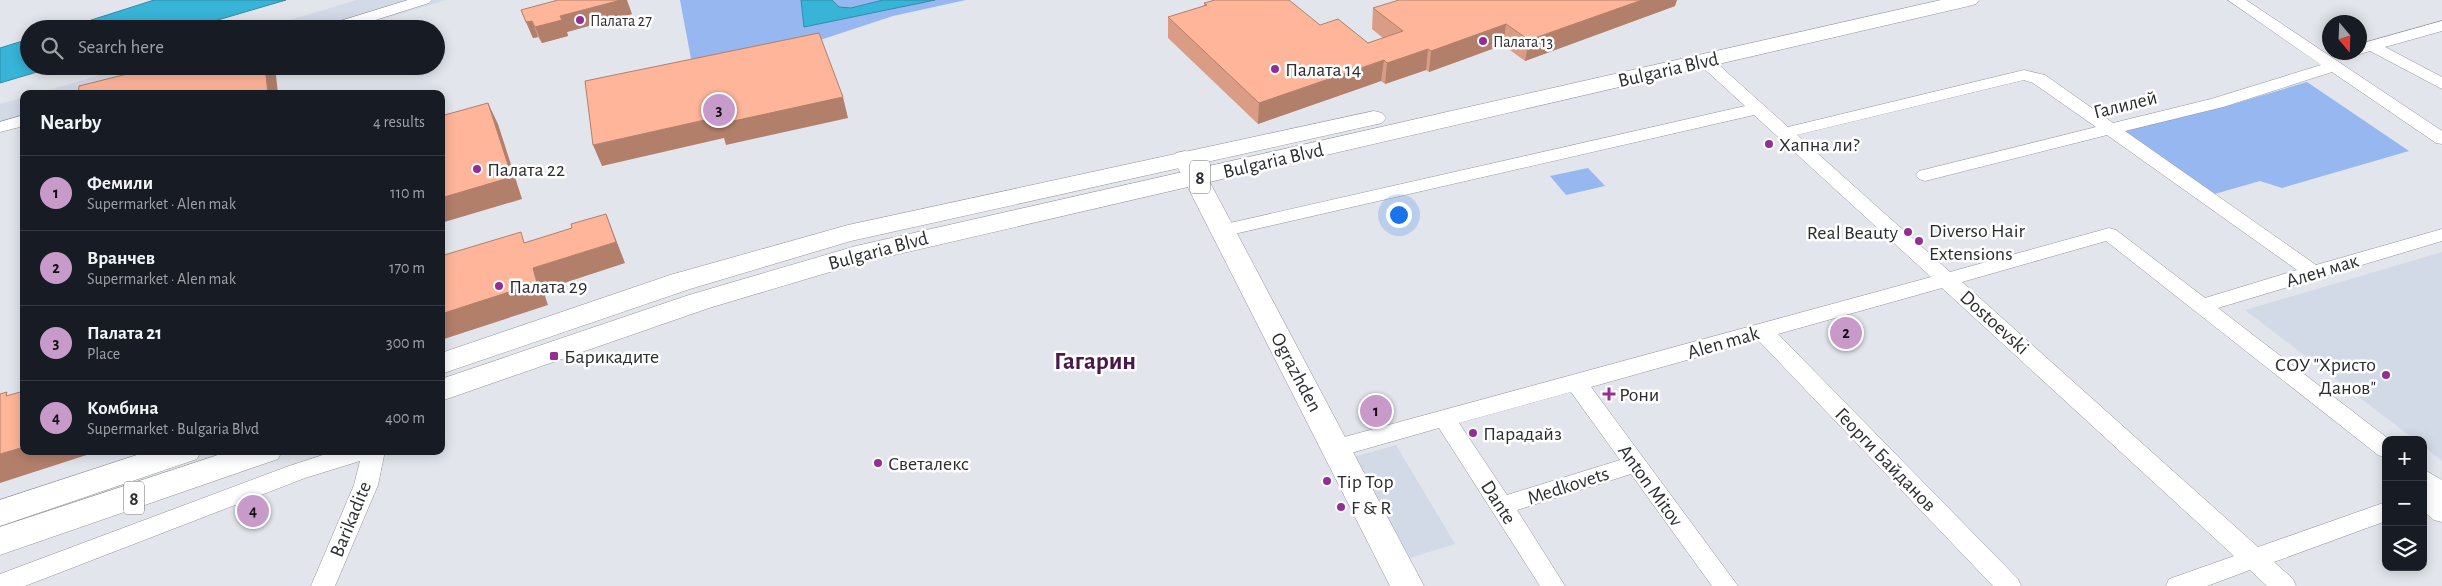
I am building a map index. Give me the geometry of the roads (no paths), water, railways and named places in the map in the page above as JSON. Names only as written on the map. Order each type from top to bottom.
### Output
[{"type":"main road","name":"8","points":[[445,363],[680,282],[848,233],[1190,168],[1545,81],[1900,0]]},
{"type":"main road","name":"Bulgaria Blvd","points":[[445,389],[740,290],[856,255],[968,228],[1190,168],[1704,60],[1969,0]]},
{"type":"main road","name":"Ograzhden","points":[[1190,168],[1221,231],[1337,448],[1407,586]]},
{"type":"main road","name":"8","points":[[0,513],[174,455]]},
{"type":"main road","name":"8","points":[[0,541],[255,455]]},
{"type":"street","points":[[359,20],[424,0]]},
{"type":"street","points":[[2236,0],[2322,54]]},
{"type":"street","points":[[2367,48],[2442,26]]},
{"type":"street","points":[[2367,48],[2442,84]]},
{"type":"street","name":"Dostoevski","points":[[1704,60],[2284,586]]},
{"type":"street","points":[[2332,60],[2442,139]]},
{"type":"street","name":"Галилей","points":[[1925,175],[2225,100],[2298,79],[2332,60]]},
{"type":"street","points":[[1784,133],[2024,75],[2039,79],[2313,272]]},
{"type":"street","points":[[1221,231],[1756,109]]},
{"type":"street","points":[[0,126],[20,121]]},
{"type":"street","name":"Alen mak","points":[[1337,448],[2109,234],[2204,306]]},
{"type":"street","name":"Ален мак","points":[[2204,306],[2313,272],[2442,236]]},
{"type":"street","points":[[2204,306],[2382,445]]},
{"type":"street","name":"Георги Байданов","points":[[1762,331],[2009,586]]},
{"type":"street","name":"Anton Mitov","points":[[1576,383],[1721,585]]},
{"type":"street","name":"Dante","points":[[1444,419],[1553,586]]},
{"type":"street","points":[[0,585],[297,472],[350,455]]},
{"type":"street","name":"Barikadite","points":[[323,586],[366,485],[373,455]]},
{"type":"street","name":"Medkovets","points":[[1501,506],[1635,464]]},
{"type":"street","points":[[2178,586],[2382,512]]},
{"type":"place","name":"Палата 27","points":[[580,20]]},
{"type":"place","name":"Палата 13","points":[[1483,41]]},
{"type":"place","name":"Палата 14","points":[[1275,69]]},
{"type":"place","name":"Палата 21","points":[[719,110]]},
{"type":"place","name":"Хапна ли?","points":[[1769,144]]},
{"type":"place","name":"Палата 22","points":[[477,169]]},
{"type":"place","name":"Real Beauty","points":[[1908,232]]},
{"type":"place","name":"Diverso Hair Extensions","points":[[1919,241]]},
{"type":"place","name":"Палата 29","points":[[499,286]]},
{"type":"place","name":"Вранчев","points":[[1846,333]]},
{"type":"place","name":"Барикадите","points":[[554,356]]},
{"type":"place","name":"СОУ \"Христо Данов\"","points":[[2386,375]]},
{"type":"place","name":"Рони","points":[[1609,394]]},
{"type":"place","name":"Фемили","points":[[1376,411]]},
{"type":"place","name":"Парадайз","points":[[1473,433]]},
{"type":"place","name":"Светалекс","points":[[878,463]]},
{"type":"place","name":"Tip Top","points":[[1327,481]]},
{"type":"place","name":"F & R","points":[[1341,507]]},
{"type":"place","name":"Комбина","points":[[253,511]]},
{"type":"district","name":"Гагарин","points":[[1095,360]]}]
